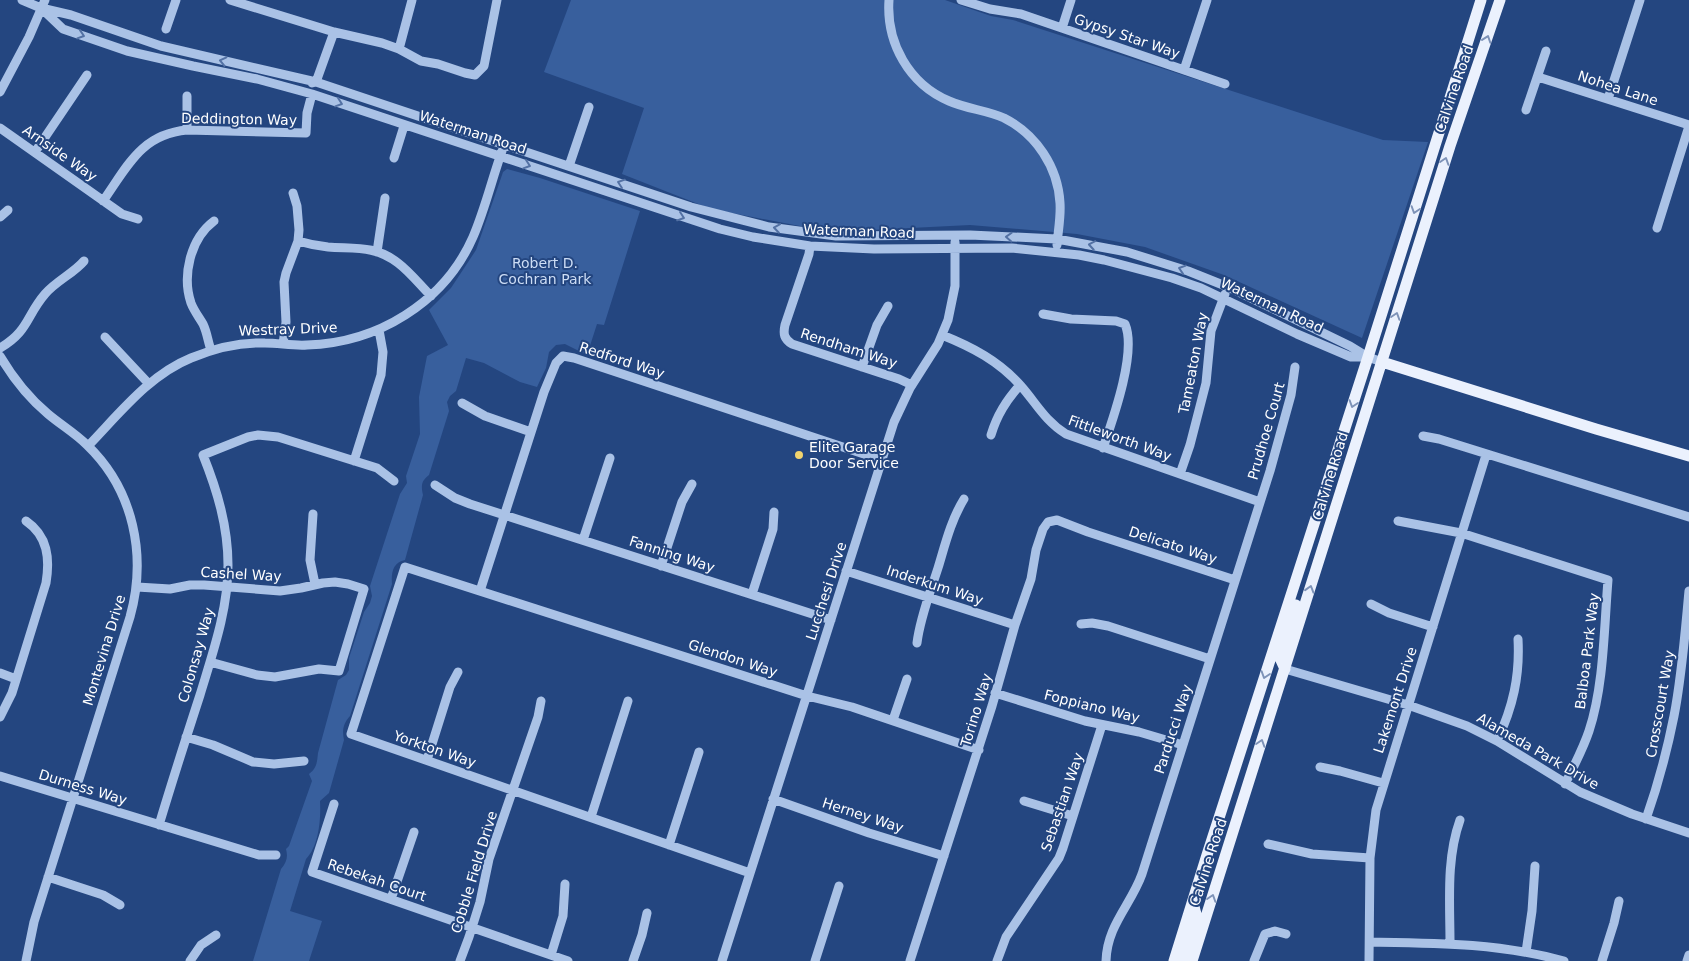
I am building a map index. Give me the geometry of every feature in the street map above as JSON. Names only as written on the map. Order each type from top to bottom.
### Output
[{"type":"main road","name":"Calvine Road","points":[[1174,961],[1481,0]]},
{"type":"main road","name":"Calvine Road","points":[[1192,961],[1450,146],[1500,0]]},
{"type":"main road","name":"Waterman Road","points":[[1382,362],[1689,456]]},
{"type":"main road","points":[[1285,669],[1280,658],[1300,591],[1300,568]]},
{"type":"main road","points":[[1183,961],[1197,918],[1192,901]]},
{"type":"street","name":"Waterman Road","points":[[22,0],[43,4],[160,46],[316,82],[691,207],[769,226],[836,236],[955,235],[1057,239],[1127,252],[1188,271],[1228,287],[1350,346],[1368,357],[1382,362]]},
{"type":"street","points":[[166,29],[176,0]]},
{"type":"street","points":[[230,0],[259,7],[334,32],[366,38],[399,49],[421,61],[438,64],[471,75],[478,73],[484,66],[498,0]]},
{"type":"street","points":[[399,49],[412,0]]},
{"type":"street","points":[[889,0],[889,24],[896,48],[906,66],[916,78],[927,88],[949,101],[995,114],[1011,122],[1025,132],[1045,155],[1053,171],[1058,188],[1060,216],[1056,252]]},
{"type":"street","name":"Gypsy Star Way","points":[[961,0],[981,3],[1021,14],[1225,84]]},
{"type":"street","points":[[1062,28],[1071,0]]},
{"type":"street","points":[[1184,70],[1207,0]]},
{"type":"street","points":[[1608,99],[1640,0]]},
{"type":"street","name":"Waterman Road","points":[[43,4],[64,30],[128,51],[257,79],[312,94],[697,222],[753,237],[810,246],[874,249],[1012,248],[1056,252],[1104,260],[1172,278],[1223,298],[1297,334],[1351,356],[1368,357]]},
{"type":"street","points":[[0,92],[43,4]]},
{"type":"street","points":[[316,82],[334,32]]},
{"type":"street","points":[[1526,110],[1546,51]]},
{"type":"street","name":"Waterman Road","points":[[233,75],[245,71],[305,85],[316,82]]},
{"type":"street","points":[[35,152],[87,75]]},
{"type":"street","name":"Nohea Lane","points":[[1538,77],[1689,125]]},
{"type":"street","name":"Deddington Way","points":[[103,200],[141,148],[158,136],[186,130],[306,133],[307,113],[312,94]]},
{"type":"street","points":[[186,130],[188,96]]},
{"type":"street","points":[[570,166],[589,107]]},
{"type":"street","points":[[1657,228],[1689,125]]},
{"type":"street","points":[[394,158],[404,126]]},
{"type":"street","name":"Arnside Way","points":[[0,128],[122,214],[138,219]]},
{"type":"street","name":"Westray Drive","points":[[88,446],[149,384],[176,365],[211,350],[250,343],[304,346],[344,341],[379,330],[414,310],[452,272],[472,239],[504,145]]},
{"type":"street","points":[[283,344],[286,322],[284,282],[298,241],[299,218],[293,193]]},
{"type":"street","points":[[378,252],[385,198]]},
{"type":"street","points":[[0,217],[8,210]]},
{"type":"street","points":[[211,350],[204,327],[192,303],[188,284],[188,272],[190,260],[200,237],[214,221]]},
{"type":"street","name":"Lucchesi Drive","points":[[722,961],[894,422],[912,385],[931,357],[948,320],[954,294],[955,235]]},
{"type":"street","points":[[298,241],[330,247],[355,247],[378,252],[398,263],[430,296]]},
{"type":"street","name":"Rendham Way","points":[[810,246],[785,325],[785,337],[792,344],[912,385]]},
{"type":"street","points":[[0,348],[23,330],[38,303],[52,287],[84,261]]},
{"type":"street","name":"Tameaton Way","points":[[1180,474],[1190,445],[1206,383],[1211,331],[1228,287]]},
{"type":"street","points":[[862,367],[876,325],[888,306]]},
{"type":"street","points":[[1043,314],[1071,319],[1116,320],[1125,324],[1128,332],[1127,366],[1113,420],[1103,448]]},
{"type":"street","points":[[379,330],[383,352],[381,375],[354,461],[377,468],[394,481]]},
{"type":"street","name":"Fittleworth Way","points":[[942,335],[981,353],[1005,370],[1020,385],[1040,412],[1057,428],[1075,438],[1260,502]]},
{"type":"street","points":[[105,337],[149,384]]},
{"type":"street","name":"Montevina Drive","points":[[0,356],[30,397],[88,446],[110,473],[126,504],[136,538],[138,555],[137,587],[130,616],[34,922],[26,961]]},
{"type":"street","name":"Redford Way","points":[[480,591],[544,392],[556,363],[563,356],[574,358],[882,460]]},
{"type":"street","name":"Prudhoe Court","points":[[1260,502],[1291,395],[1295,367]]},
{"type":"street","points":[[991,435],[1000,411],[1020,385]]},
{"type":"street","points":[[462,403],[484,416],[531,432]]},
{"type":"street","name":"Colonsay Way","points":[[159,825],[210,662],[223,616],[227,587],[227,550],[224,520],[214,481],[203,455],[248,437],[268,436],[278,437],[354,461]]},
{"type":"street","points":[[1423,436],[1439,439],[1689,517]]},
{"type":"street","name":"Lakemont Drive","points":[[1369,961],[1370,858],[1376,810],[1486,455]]},
{"type":"street","points":[[583,540],[610,458]]},
{"type":"street","points":[[661,566],[682,502],[692,484]]},
{"type":"street","name":"Fanning Way","points":[[435,485],[455,498],[504,515],[831,620]]},
{"type":"street","points":[[917,644],[919,629],[928,598],[956,513],[964,499]]},
{"type":"street","name":"Parducci Way","points":[[1106,961],[1108,942],[1112,929],[1133,894],[1142,874],[1260,502]]},
{"type":"street","points":[[752,594],[772,530],[774,512]]},
{"type":"street","points":[[312,514],[310,560],[315,584]]},
{"type":"street","name":"Torino Way","points":[[910,961],[979,750],[1015,625],[1032,579],[1034,559],[1041,536],[1048,522],[1056,520],[1102,536]]},
{"type":"street","points":[[1398,520],[1461,533]]},
{"type":"street","points":[[0,717],[9,700],[46,583],[48,571],[44,540],[26,522]]},
{"type":"street","name":"Balboa Park Way","points":[[1461,533],[1608,580],[1600,679],[1595,711],[1582,749],[1566,784]]},
{"type":"street","name":"Delicato Way","points":[[1102,536],[1235,580]]},
{"type":"street","name":"Yorkton Way","points":[[480,591],[405,567],[352,734],[750,873]]},
{"type":"street","name":"Inderkum Way","points":[[846,572],[1015,625]]},
{"type":"street","name":"Cashel Way","points":[[137,587],[159,589],[198,584],[280,590],[335,582],[348,584],[364,590],[339,671],[320,669],[274,677],[258,675],[210,662]]},
{"type":"street","name":"Glendon Way","points":[[480,591],[807,696],[852,706],[979,750]]},
{"type":"street","name":"Crosscourt Way","points":[[1646,819],[1658,783],[1674,715],[1680,681],[1689,591]]},
{"type":"street","points":[[1371,604],[1389,613],[1433,627]]},
{"type":"street","points":[[1080,624],[1092,623],[1108,626],[1210,660]]},
{"type":"street","points":[[1497,740],[1506,722],[1516,691],[1518,640]]},
{"type":"street","name":"Alameda Park Drive","points":[[1285,669],[1408,705],[1458,723],[1497,740],[1566,784],[1605,804],[1689,833]]},
{"type":"street","points":[[427,760],[450,687],[458,672]]},
{"type":"street","points":[[0,674],[16,678]]},
{"type":"street","points":[[893,720],[907,679]]},
{"type":"street","name":"Foppiano Way","points":[[995,693],[1102,725],[1147,734],[1183,745]]},
{"type":"street","name":"Cobble Field Drive","points":[[460,961],[480,902],[489,859],[538,717],[541,701]]},
{"type":"street","points":[[591,817],[628,701]]},
{"type":"street","name":"Sebastian Way","points":[[997,961],[1001,946],[1006,937],[1059,858],[1102,725]]},
{"type":"street","points":[[186,737],[213,745],[253,762],[274,764],[304,761]]},
{"type":"street","points":[[669,845],[699,752]]},
{"type":"street","points":[[1320,768],[1340,771],[1383,783]]},
{"type":"street","name":"Durness Way","points":[[0,776],[259,855],[276,854]]},
{"type":"street","name":"Herney Way","points":[[773,799],[869,833],[944,856]]},
{"type":"street","points":[[1024,801],[1073,816]]},
{"type":"street","name":"Rebekah Court","points":[[334,804],[312,872],[568,961]]},
{"type":"street","points":[[1450,943],[1450,862],[1452,846],[1460,820]]},
{"type":"street","points":[[391,899],[414,832]]},
{"type":"street","points":[[1268,844],[1312,854],[1370,858]]},
{"type":"street","points":[[1526,952],[1532,911],[1535,866]]},
{"type":"street","points":[[48,877],[103,895],[120,905]]},
{"type":"street","points":[[551,955],[563,916],[565,884]]},
{"type":"street","points":[[815,961],[839,886]]},
{"type":"street","points":[[1602,961],[1619,901]]},
{"type":"street","points":[[633,961],[647,913]]},
{"type":"street","points":[[1254,961],[1265,934],[1275,931],[1286,934]]},
{"type":"street","points":[[190,961],[201,945],[216,935]]},
{"type":"street","points":[[1370,942],[1477,945],[1526,952],[1564,961]]},
{"type":"street","points":[[1687,961],[1689,955]]},
{"type":"green space","points":[[571,0],[945,0],[991,16],[1013,20],[1383,140],[1428,142],[1362,338],[1224,275],[1145,247],[1077,234],[970,225],[831,232],[711,209],[622,174],[644,108],[544,72]]},
{"type":"green space","name":"Robert D. Cochran Park","points":[[507,169],[640,211],[604,325],[597,324],[587,355],[565,344],[556,345],[549,352],[546,368],[537,387],[520,382],[484,363],[466,358],[456,391],[447,402],[449,411],[429,475],[422,484],[423,495],[405,560],[395,566],[392,584],[350,716],[344,727],[344,740],[329,793],[320,801],[320,816],[316,840],[306,859],[290,911],[322,921],[309,961],[253,961],[281,869],[285,864],[286,849],[289,846],[312,781],[309,774],[316,765],[338,680],[346,675],[349,670],[349,658],[364,612],[372,596],[370,586],[400,494],[407,483],[406,476],[420,434],[419,397],[427,356],[448,345],[429,310],[451,288],[476,250],[503,172]]},
{"type":"place","name":"Elite Garage Door Service","points":[[799,455]]}]
